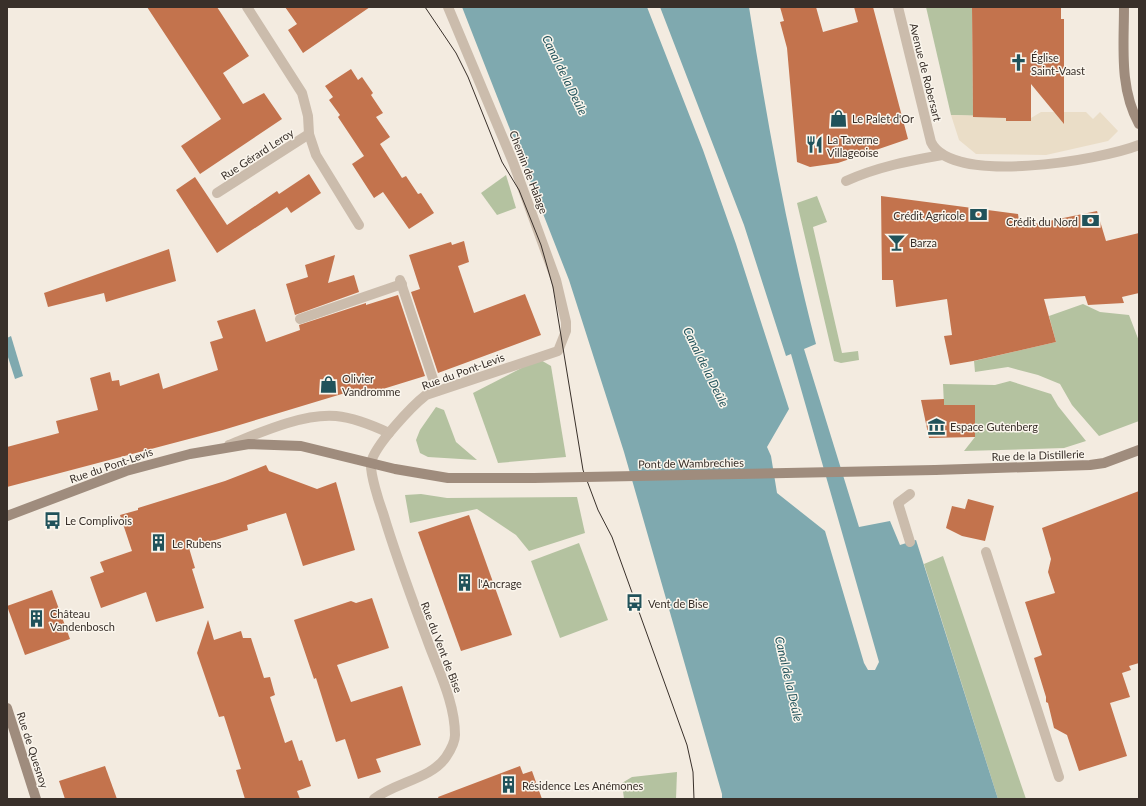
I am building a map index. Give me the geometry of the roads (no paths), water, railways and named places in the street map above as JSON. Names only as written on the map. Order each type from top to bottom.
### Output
[{"type":"street","name":"Rue Gérard Leroy","points":[[247,7],[302,93],[308,116],[309,134],[316,155],[359,225]]},
{"type":"street","name":"Chemin de Halage","points":[[448,7],[513,162],[556,280],[566,322],[566,331],[558,351]]},
{"type":"street","name":"Avenue de Robersart","points":[[898,7],[931,142],[935,149],[942,155]]},
{"type":"street","points":[[1124,7],[1125,78],[1128,98],[1139,124]]},
{"type":"street","name":"Rue Gérard Leroy","points":[[217,193],[309,134]]},
{"type":"street","points":[[846,181],[892,164],[942,155],[954,160],[968,163],[1031,166],[1060,164],[1094,158],[1139,145]]},
{"type":"street","points":[[300,319],[401,282],[437,390]]},
{"type":"street","name":"Rue du Pont-Levis","points":[[371,464],[389,433],[417,402],[437,390],[558,351]]},
{"type":"street","name":"Rue du Pont-Levis","points":[[7,516],[126,471],[225,446],[297,421],[335,416],[372,424],[389,433]]},
{"type":"street","name":"Rue du Pont-Levis","points":[[225,446],[249,444],[301,446],[371,464],[448,478]]},
{"type":"street","name":"Rue de la Distillerie","points":[[935,470],[1090,465],[1104,463],[1139,450]]},
{"type":"street","name":"Rue du Vent de Bise","points":[[371,464],[378,496],[394,550],[450,700],[456,736],[447,756],[437,767],[428,773],[393,786],[374,799]]},
{"type":"street","name":"Pont de Wambrechies","points":[[448,478],[506,479],[935,470]]},
{"type":"street","points":[[910,494],[898,503],[910,542]]},
{"type":"street","points":[[986,552],[1059,777]]},
{"type":"street","name":"Rue de Quesnoy","points":[[7,708],[36,799]]},
{"type":"water","name":"Canal de la Deûle","points":[[462,7],[647,7],[703,150],[736,244],[789,409],[767,447],[771,456],[777,493],[825,531],[864,663],[868,670],[875,670],[879,662],[791,354],[786,356],[744,225],[660,7],[749,7],[778,176],[816,344],[804,349],[859,527],[890,521],[900,545],[916,540],[998,799],[722,799],[722,794],[624,452],[569,280]]},
{"type":"water","points":[[11,336],[23,376],[15,379],[7,354],[7,338]]},
{"type":"tram line","points":[[425,7],[456,53],[468,77],[502,162],[519,190],[541,245],[553,287],[583,470],[598,510],[612,537],[687,745],[693,772],[694,799]]},
{"type":"place","name":"Église Saint-Vaast","points":[[1018,63]]},
{"type":"place","name":"Le Palet d'Or","points":[[839,118]]},
{"type":"place","name":"La Taverne Villageoise","points":[[814,145]]},
{"type":"place","name":"Crédit Agricole","points":[[978,215]]},
{"type":"place","name":"Crédit du Nord","points":[[1091,221]]},
{"type":"place","name":"Barza","points":[[897,242]]},
{"type":"place","name":"Olivier Vandromme","points":[[329,384]]},
{"type":"place","name":"Espace Gutenberg","points":[[937,426]]},
{"type":"place","name":"Le Complivois","points":[[52,520]]},
{"type":"place","name":"Le Rubens","points":[[159,543]]},
{"type":"place","name":"l'Ancrage","points":[[465,583]]},
{"type":"place","name":"Vent de Bise","points":[[635,603]]},
{"type":"place","name":"Château Vandenbosch","points":[[37,619]]},
{"type":"place","name":"Résidence Les Anémones","points":[[509,785]]}]
